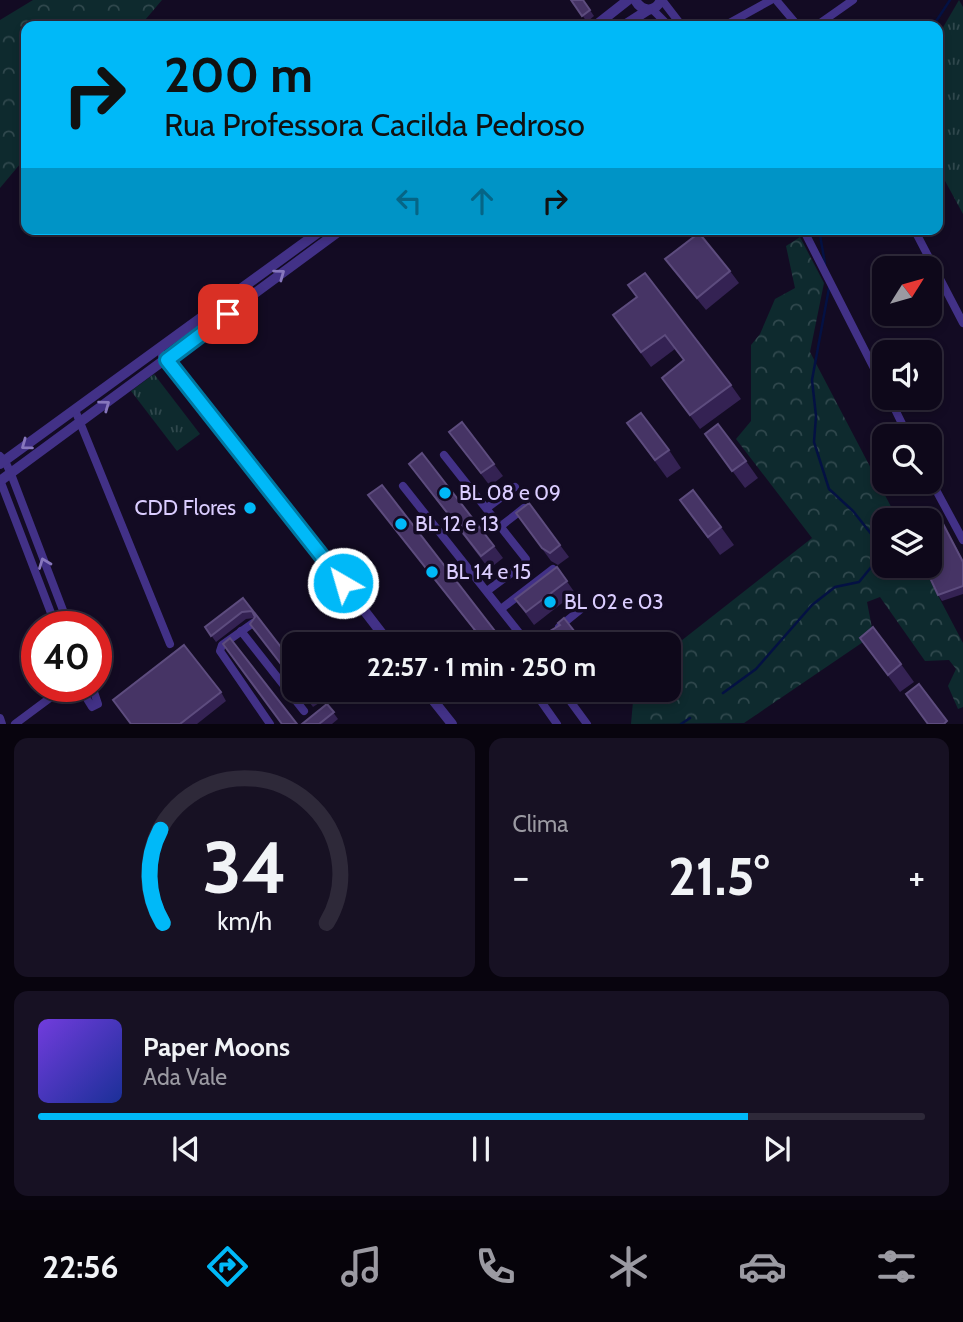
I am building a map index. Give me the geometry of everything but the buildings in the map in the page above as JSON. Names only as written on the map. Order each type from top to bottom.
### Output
[{"type":"street","points":[[601,21],[628,0]]},
{"type":"street","points":[[635,0],[639,7],[650,10],[663,21]]},
{"type":"street","points":[[631,21],[661,0],[678,21]]},
{"type":"street","points":[[733,21],[773,0],[793,21]]},
{"type":"street","points":[[823,21],[853,0]]},
{"type":"street","points":[[63,611],[11,474],[2,460],[159,350],[315,235]]},
{"type":"street","points":[[50,611],[0,481],[81,424],[334,235]]},
{"type":"street","points":[[806,235],[872,365]]},
{"type":"street","points":[[917,235],[963,323]]},
{"type":"street","points":[[159,350],[253,466],[381,632]]},
{"type":"street","points":[[75,410],[170,644]]},
{"type":"street","points":[[444,455],[526,560],[487,592]]},
{"type":"street","points":[[403,486],[519,632]]},
{"type":"street","points":[[487,508],[515,487]]},
{"type":"street","points":[[938,494],[963,540]]},
{"type":"street","points":[[501,526],[529,504]]},
{"type":"street","points":[[501,609],[553,569]]},
{"type":"street","points":[[553,632],[580,610]]},
{"type":"street","points":[[253,623],[222,645],[220,651],[270,723]]},
{"type":"street","points":[[241,631],[304,711]]},
{"type":"street","points":[[15,723],[44,702]]},
{"type":"street","points":[[435,702],[452,723]]},
{"type":"street","points":[[541,702],[557,723]]},
{"type":"street","points":[[570,702],[583,722]]},
{"type":"street","points":[[0,718],[2,723]]},
{"type":"green space","points":[[33,0],[162,0],[144,21],[21,21],[21,163],[0,188],[0,20]]},
{"type":"green space","points":[[959,0],[963,7],[963,214],[943,177],[943,27]]},
{"type":"green space","points":[[800,237],[824,283],[810,352],[872,470],[872,494],[884,494],[892,508],[872,508],[872,578],[929,578],[963,643],[963,707],[958,709],[948,686],[956,669],[949,660],[925,661],[880,597],[867,602],[873,633],[869,638],[744,723],[631,724],[633,702],[681,702],[681,641],[812,538],[736,439],[751,421],[751,345],[760,334],[775,299],[795,288],[786,246]]},
{"type":"green space","points":[[154,374],[200,434],[177,451],[131,391]]},
{"type":"waterway","points":[[936,21],[950,0]]},
{"type":"waterway","points":[[820,235],[825,264]]},
{"type":"waterway","points":[[723,693],[756,669],[812,605],[835,587],[859,582],[877,560],[876,540],[853,511],[829,489],[814,442],[816,416],[812,380],[829,288]]},
{"type":"waterway","points":[[681,724],[690,718]]},
{"type":"place","name":"BL 08 e 09","points":[[445,493]]},
{"type":"place","name":"CDD Flores","points":[[250,508]]},
{"type":"place","name":"BL 12 e 13","points":[[401,524]]},
{"type":"place","name":"BL 14 e 15","points":[[432,572]]},
{"type":"place","name":"BL 02 e 03","points":[[550,602]]},
{"type":"route","points":[[228,314],[167,360],[343,583]]}]
